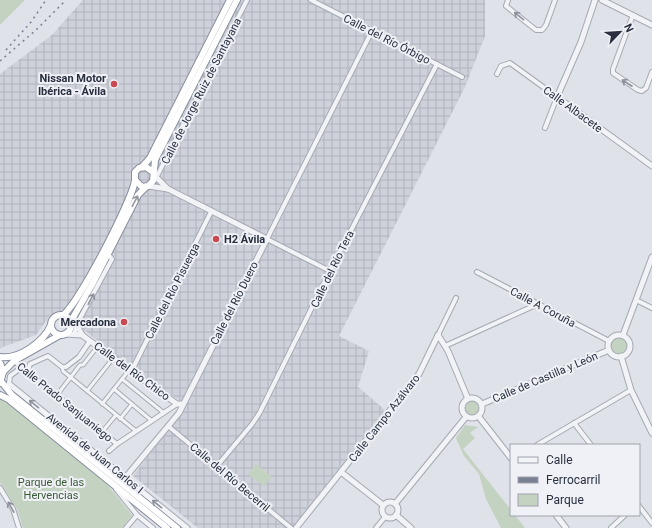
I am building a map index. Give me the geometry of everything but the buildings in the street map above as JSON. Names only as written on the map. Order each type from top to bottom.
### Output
[{"type":"highway","name":"Calle de Jorge Ruiz de Santayana","points":[[0,357],[12,356],[38,342],[45,336],[55,316],[63,315],[78,298],[129,198],[135,180],[135,172],[150,158],[230,0]]},
{"type":"highway","name":"Calle de Jorge Ruiz de Santayana","points":[[2,379],[14,361],[70,330],[71,323],[138,194],[152,180],[155,160],[237,0]]},
{"type":"highway","name":"Calle de Jorge Ruiz de Santayana","points":[[142,167],[149,168],[152,180]]},
{"type":"highway","points":[[135,180],[139,186],[152,180]]},
{"type":"highway","points":[[63,315],[71,323]]},
{"type":"highway","points":[[51,325],[53,330],[63,334]]},
{"type":"highway","points":[[0,363],[2,379]]},
{"type":"highway","name":"Avenida de Juan Carlos I","points":[[2,379],[12,395],[177,528]]},
{"type":"highway","name":"Avenida de Juan Carlos I","points":[[0,395],[8,399],[167,528]]},
{"type":"street","name":"Calle de Jorge Ruiz de Santayana","points":[[152,180],[247,0]]},
{"type":"street","name":"Calle del Río Órbigo","points":[[312,0],[462,77]]},
{"type":"street","points":[[508,0],[506,6],[536,30],[542,30],[546,25],[555,0]]},
{"type":"street","points":[[546,128],[595,0]]},
{"type":"street","points":[[602,0],[652,25]]},
{"type":"street","points":[[633,15],[612,69],[613,73],[638,90],[642,91],[646,88],[652,72]]},
{"type":"street","name":"Calle del Río Duero","points":[[125,478],[179,413],[180,404],[267,239],[372,31]]},
{"type":"street","name":"Calle Albacete","points":[[497,74],[501,66],[510,63],[652,166]]},
{"type":"street","name":"Calle del Río Tera","points":[[217,466],[253,423],[260,412],[330,271],[437,64]]},
{"type":"street","points":[[152,180],[211,212],[330,271]]},
{"type":"street","points":[[152,180],[168,189]]},
{"type":"street","name":"Calle del Río Pisuerga","points":[[131,369],[211,212]]},
{"type":"street","name":"Calle de Jorge Ruiz de Santayana","points":[[74,334],[78,327],[79,320],[112,259],[108,254]]},
{"type":"street","points":[[622,335],[652,257]]},
{"type":"street","name":"Calle A Coruña","points":[[477,272],[609,341]]},
{"type":"street","name":"Calle Campo Azálvaro","points":[[296,528],[418,374],[456,298]]},
{"type":"street","points":[[636,300],[652,308]]},
{"type":"street","points":[[445,346],[538,304]]},
{"type":"street","points":[[71,323],[78,327]]},
{"type":"street","name":"Calle del Río Chico","points":[[78,327],[82,335],[180,404]]},
{"type":"street","name":"Calle del Río Chico","points":[[63,334],[82,335]]},
{"type":"street","points":[[617,335],[622,335],[627,338],[630,343],[629,349],[621,356],[612,354],[609,350],[609,341],[617,335]]},
{"type":"street","points":[[438,336],[445,346],[468,399]]},
{"type":"street","points":[[62,367],[66,367],[79,357],[90,341]]},
{"type":"street","points":[[57,395],[80,365],[83,365],[98,346]]},
{"type":"street","name":"Calle de Castilla y León","points":[[482,404],[609,350]]},
{"type":"street","points":[[28,371],[30,364],[48,356],[62,367],[63,371],[70,377],[136,431]]},
{"type":"street","points":[[621,356],[631,390],[652,433]]},
{"type":"street","points":[[87,391],[114,358]]},
{"type":"street","name":"Calle Prado Sanjuaniego","points":[[14,361],[117,444]]},
{"type":"street","points":[[10,384],[10,376],[22,367]]},
{"type":"street","points":[[102,404],[131,369]]},
{"type":"street","name":"Avenida de Juan Carlos I","points":[[2,379],[188,528]]},
{"type":"street","points":[[122,379],[164,413]]},
{"type":"street","points":[[114,389],[152,421]]},
{"type":"street","points":[[540,444],[631,390]]},
{"type":"street","points":[[473,398],[478,400],[482,404],[483,408],[479,416],[474,419],[466,417],[462,407],[468,399],[473,398]]},
{"type":"street","points":[[120,419],[132,404]]},
{"type":"street","points":[[109,451],[136,431],[180,404]]},
{"type":"street","points":[[102,432],[116,415]]},
{"type":"street","points":[[479,416],[510,457]]},
{"type":"street","points":[[395,504],[466,417]]},
{"type":"street","points":[[574,423],[590,444]]},
{"type":"street","name":"Calle del Río Becerril","points":[[168,426],[291,528]]},
{"type":"street","points":[[341,472],[383,505]]},
{"type":"street","points":[[111,482],[137,515],[153,528]]},
{"type":"street","points":[[0,488],[13,509],[19,528]]},
{"type":"street","points":[[383,505],[389,502],[395,504],[398,510],[396,515],[390,518],[385,517]]},
{"type":"street","points":[[383,505],[382,511],[385,517]]},
{"type":"street","points":[[640,507],[652,523]]},
{"type":"street","points":[[126,528],[137,515]]},
{"type":"street","points":[[396,515],[411,528]]},
{"type":"street","points":[[557,516],[566,528]]},
{"type":"street","points":[[611,528],[624,516]]},
{"type":"street","points":[[376,528],[385,517]]},
{"type":"shaded area","points":[[83,0],[485,0],[485,36],[465,87],[339,336],[369,351],[358,387],[385,410],[292,528],[198,528],[133,476],[186,405],[126,364],[61,313],[49,317],[36,335],[0,348],[0,74],[52,35]]},
{"type":"green space","points":[[0,0],[25,0],[0,25]]},
{"type":"green space","points":[[619,338],[625,340],[627,346],[625,352],[619,354],[613,352],[611,346],[613,340]]},
{"type":"green space","name":"Parque de las Hervencias","points":[[0,398],[7,402],[106,483],[132,515],[122,528],[23,528],[17,509],[0,482]]},
{"type":"green space","points":[[472,400],[478,402],[480,408],[478,414],[472,416],[466,414],[464,408],[466,402]]},
{"type":"green space","points":[[465,425],[478,427],[470,433],[475,438],[463,449],[510,509],[510,516],[516,516],[525,528],[501,528],[486,499],[479,474],[464,456],[456,438]]},
{"type":"green space","points":[[256,464],[272,477],[264,486],[248,474]]},
{"type":"railway","points":[[6,50],[31,22],[46,0]]},
{"type":"railway","points":[[0,61],[36,30],[66,0]]},
{"type":"place","name":"Nissan Motor Ibérica - Ávila","points":[[114,84]]},
{"type":"place","name":"H2 Ávila","points":[[216,239]]},
{"type":"place","name":"Mercadona","points":[[124,322]]}]
